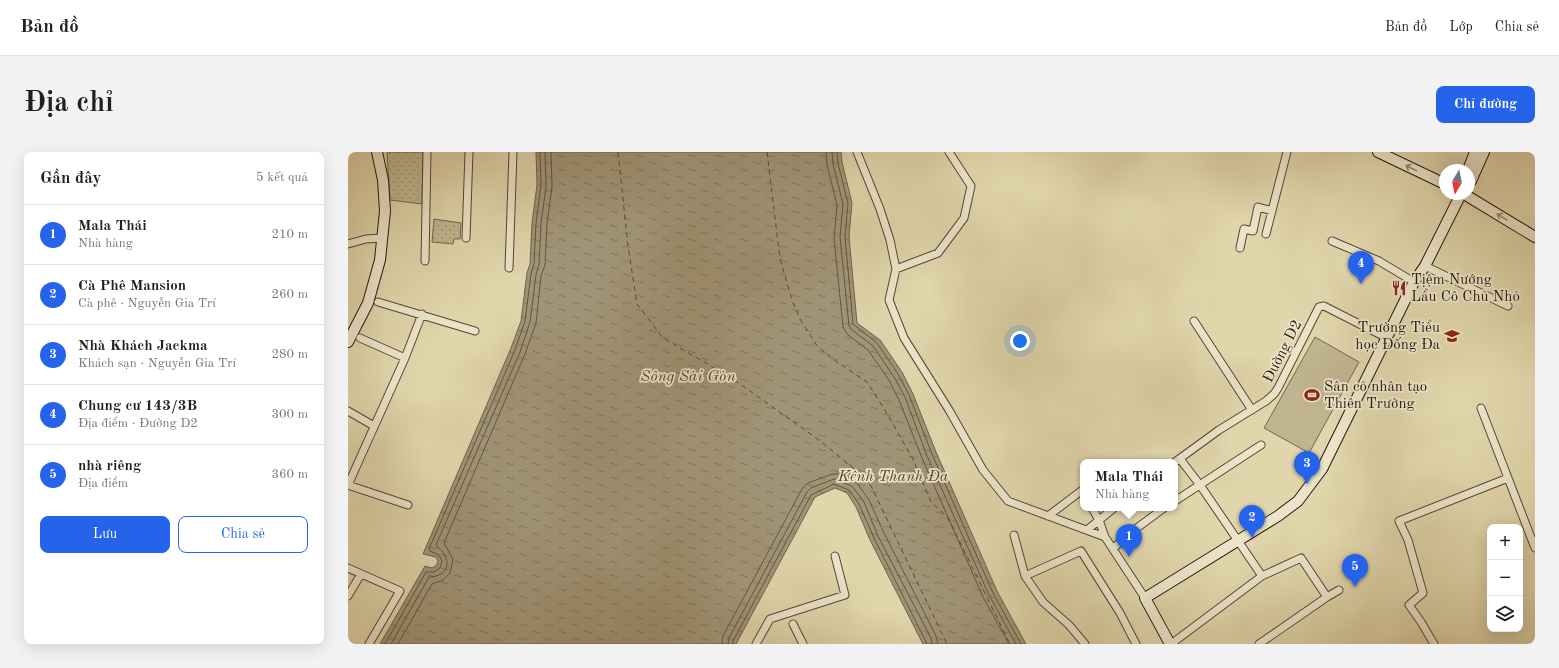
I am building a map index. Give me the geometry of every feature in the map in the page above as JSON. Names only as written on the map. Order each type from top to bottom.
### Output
[{"type":"street","points":[[348,342],[373,302],[380,260],[385,211],[383,180],[377,152]]},
{"type":"street","points":[[425,261],[427,152]]},
{"type":"street","points":[[466,238],[469,152]]},
{"type":"street","points":[[509,268],[513,152]]},
{"type":"street","points":[[857,152],[890,240],[896,269],[889,300],[904,338],[984,470],[1008,501],[1105,537]]},
{"type":"street","points":[[896,269],[938,254],[964,218],[971,186],[949,152]]},
{"type":"street","points":[[1266,234],[1287,152]]},
{"type":"street","points":[[1378,152],[1439,181]]},
{"type":"street","points":[[1470,164],[1475,152]]},
{"type":"street","points":[[1475,172],[1484,152]]},
{"type":"street","points":[[1145,598],[1278,516],[1298,501],[1322,469],[1414,282],[1425,266],[1458,200]]},
{"type":"street","points":[[1474,200],[1535,237]]},
{"type":"street","points":[[1240,248],[1244,229],[1253,231],[1258,207],[1272,211]]},
{"type":"street","points":[[348,244],[366,239],[383,238]]},
{"type":"street","points":[[1332,240],[1378,261],[1414,282]]},
{"type":"street","points":[[1425,266],[1508,306]]},
{"type":"street","points":[[373,302],[422,314],[475,331]]},
{"type":"street","name":"Đường D2","points":[[1178,460],[1219,430],[1266,402],[1274,394],[1319,307],[1324,306],[1387,338]]},
{"type":"street","points":[[408,505],[348,485],[405,358],[422,314]]},
{"type":"street","points":[[1194,321],[1252,410]]},
{"type":"street","points":[[360,338],[405,358]]},
{"type":"street","points":[[1481,408],[1508,478],[1531,528],[1535,548]]},
{"type":"street","points":[[348,411],[374,426]]},
{"type":"street","points":[[1178,499],[1261,445]]},
{"type":"street","points":[[1178,460],[1200,485],[1262,576]]},
{"type":"street","points":[[1434,644],[1421,622],[1409,606],[1423,593],[1408,540],[1400,521],[1508,478]]},
{"type":"street","points":[[1048,516],[1080,492]]},
{"type":"street","points":[[1094,511],[1099,520],[1105,537],[1145,598],[1170,644],[1262,576],[1301,558],[1327,597]]},
{"type":"street","points":[[1087,530],[1110,511]]},
{"type":"street","points":[[1113,549],[1126,536],[1160,511]]},
{"type":"street","points":[[1014,535],[1025,576],[1043,602],[1069,625],[1085,644]]},
{"type":"street","points":[[1025,576],[1081,551],[1120,613],[1136,644]]},
{"type":"street","points":[[756,644],[770,619],[845,594],[835,556]]},
{"type":"street","points":[[348,568],[400,591],[369,644]]},
{"type":"street","points":[[348,596],[361,574]]},
{"type":"street","points":[[1259,644],[1339,590]]},
{"type":"street","points":[[793,624],[803,644]]},
{"type":"shaded area","points":[[387,152],[423,152],[422,204],[390,200]]},
{"type":"shaded area","points":[[434,219],[461,223],[460,239],[454,239],[453,244],[432,242]]},
{"type":"shaded area","name":"Sân cỏ nhân tạo Thiên Trường","points":[[1315,337],[1359,362],[1309,453],[1264,428]]},
{"type":"water","name":"Sông Sài Gòn","points":[[536,152],[841,152],[852,203],[849,236],[857,323],[880,340],[902,372],[913,394],[936,452],[997,591],[1026,644],[923,644],[870,540],[856,507],[847,493],[835,488],[815,497],[736,644],[380,644],[425,566],[432,568],[436,566],[438,561],[436,557],[423,554],[511,348],[521,321],[527,273],[530,264],[532,223],[537,185]]},
{"type":"ferry route","points":[[618,152],[628,246],[637,304],[663,338],[733,379],[819,440],[851,466],[871,486],[947,644]]},
{"type":"ferry route","points":[[767,152],[780,259],[792,300],[800,319],[817,346],[837,362],[867,382],[913,459],[931,502],[949,520],[1010,644]]},
{"type":"place","name":"Chung cư 143/3B","points":[[1361,284]]},
{"type":"place","name":"Tịệm Nướng Lẩu Cô Chủ Nhỏ","points":[[1399,288]]},
{"type":"place","name":"Trường Tiểu học Đống Đa","points":[[1452,336]]},
{"type":"place","name":"Sân cỏ nhân tạo Thiên Trường","points":[[1312,395]]},
{"type":"place","name":"Nhà Khách Jackma","points":[[1307,484]]},
{"type":"place","name":"Cà Phê Mansion","points":[[1252,538]]},
{"type":"place","name":"Mala Thái","points":[[1129,557]]},
{"type":"place","name":"nhà riêng","points":[[1355,587]]},
{"type":"water label","name":"Kênh Thanh Đa","points":[[893,475]]}]
